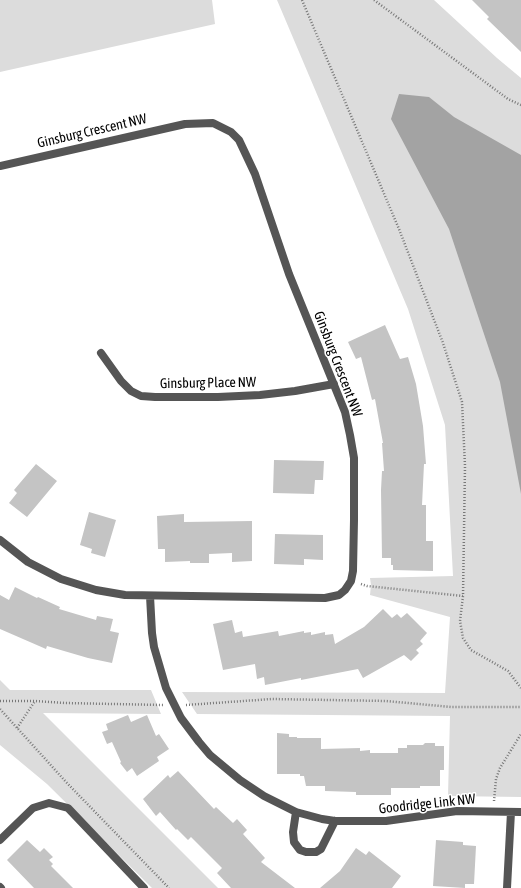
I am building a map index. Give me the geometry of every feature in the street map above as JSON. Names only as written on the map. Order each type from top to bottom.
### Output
[{"type":"street","name":"Ginsburg Crescent NW","points":[[0,166],[185,124],[213,123],[231,132],[239,140],[255,174],[289,274],[345,412],[354,458],[353,563],[351,581]]},
{"type":"street","name":"Ginsburg Place NW","points":[[101,353],[121,381],[131,391],[141,396],[218,397],[260,395],[295,392],[334,384]]},
{"type":"street","points":[[0,540],[28,562],[44,570],[73,583],[111,594],[150,596],[325,598],[339,594],[345,590],[351,581]]},
{"type":"street","name":"Goodridge Link NW","points":[[150,596],[154,647],[162,676],[174,705],[181,718],[198,742],[220,764],[252,789],[296,812],[335,821],[380,822],[448,812],[521,812]]},
{"type":"street","points":[[0,840],[33,808],[49,803],[68,808],[144,888]]},
{"type":"street","points":[[296,812],[293,832],[294,842],[300,850],[306,852],[316,852],[321,849],[335,821]]},
{"type":"street","points":[[507,888],[511,812]]},
{"type":"path","points":[[302,0],[399,229],[443,342],[462,402],[465,466],[464,596],[460,622],[463,638],[471,650],[508,671],[521,688]]},
{"type":"path","points":[[374,0],[508,99],[521,105]]},
{"type":"path","points":[[351,581],[367,586],[464,596]]},
{"type":"path","points":[[0,701],[35,701],[65,704],[174,705],[272,699],[386,701],[451,708],[521,707]]},
{"type":"path","points":[[17,728],[35,701]]},
{"type":"path","points":[[0,710],[66,782],[169,888]]},
{"type":"path","points":[[493,811],[496,779],[500,768],[521,734]]},
{"type":"shaded area","points":[[0,0],[212,0],[215,24],[0,72]]},
{"type":"shaded area","points":[[277,0],[434,0],[521,78],[521,797],[448,796],[450,716],[197,714],[182,692],[445,693],[450,617],[370,595],[370,578],[453,576],[445,425],[408,309]]},
{"type":"shaded area","points":[[399,94],[429,97],[454,117],[521,155],[521,494],[500,382],[449,229],[391,119]]},
{"type":"shaded area","points":[[0,680],[10,690],[151,690],[161,714],[43,713],[218,888],[152,888],[47,784],[0,745]]},
{"type":"building","points":[[472,0],[521,0],[521,52],[487,19],[489,17]]},
{"type":"building","points":[[385,325],[400,359],[408,357],[416,384],[423,426],[426,464],[424,464],[422,505],[426,505],[426,541],[433,541],[433,571],[393,570],[391,558],[382,558],[381,490],[382,471],[384,471],[383,443],[375,399],[372,400],[361,357],[356,359],[348,342]]},
{"type":"building","points":[[274,460],[324,461],[323,480],[315,480],[314,494],[273,493]]},
{"type":"building","points":[[36,464],[57,481],[27,517],[9,503],[17,493],[14,490]]},
{"type":"building","points":[[89,512],[116,520],[105,557],[91,553],[92,549],[80,545]]},
{"type":"building","points":[[184,514],[184,522],[252,521],[252,561],[232,562],[232,553],[209,554],[209,563],[190,563],[190,561],[165,562],[165,549],[158,549],[157,516]]},
{"type":"building","points":[[275,534],[323,535],[323,560],[304,559],[304,565],[274,564]]},
{"type":"building","points":[[15,587],[60,607],[59,609],[96,620],[97,616],[113,619],[110,631],[119,633],[112,663],[88,658],[47,646],[46,649],[0,629],[0,595],[9,600]]},
{"type":"building","points":[[383,609],[392,618],[397,614],[401,618],[407,613],[427,633],[420,641],[423,644],[416,650],[419,653],[411,661],[404,655],[363,678],[358,669],[265,685],[264,677],[257,679],[255,664],[223,670],[213,624],[232,620],[235,633],[242,631],[243,637],[278,631],[279,636],[304,631],[304,633],[311,632],[311,635],[325,632],[325,635],[333,634],[335,644],[364,627]]},
{"type":"building","points":[[128,715],[131,722],[147,715],[156,736],[159,734],[169,749],[157,757],[159,761],[137,776],[132,768],[127,772],[120,763],[121,762],[112,742],[107,744],[102,732],[108,730],[106,724]]},
{"type":"building","points":[[277,733],[289,734],[289,737],[297,738],[321,738],[321,749],[360,748],[360,751],[370,750],[370,753],[398,753],[398,748],[407,748],[407,745],[435,743],[435,746],[444,746],[444,770],[440,770],[440,786],[391,788],[391,795],[356,795],[356,792],[325,791],[325,786],[306,786],[304,776],[300,776],[300,774],[277,774]]},
{"type":"building","points":[[178,771],[214,809],[216,807],[233,823],[237,819],[247,830],[243,834],[265,858],[261,862],[295,888],[231,888],[217,873],[222,868],[191,837],[188,840],[177,829],[176,830],[160,812],[156,816],[143,799],[168,775],[170,778]]},
{"type":"building","points":[[27,840],[40,852],[44,848],[53,857],[49,860],[53,864],[51,866],[73,888],[34,888],[7,860]]},
{"type":"building","points":[[436,840],[463,842],[463,845],[476,846],[474,884],[465,884],[465,888],[433,886]]},
{"type":"building","points":[[356,848],[366,855],[369,851],[401,876],[392,888],[320,888],[340,871]]}]
